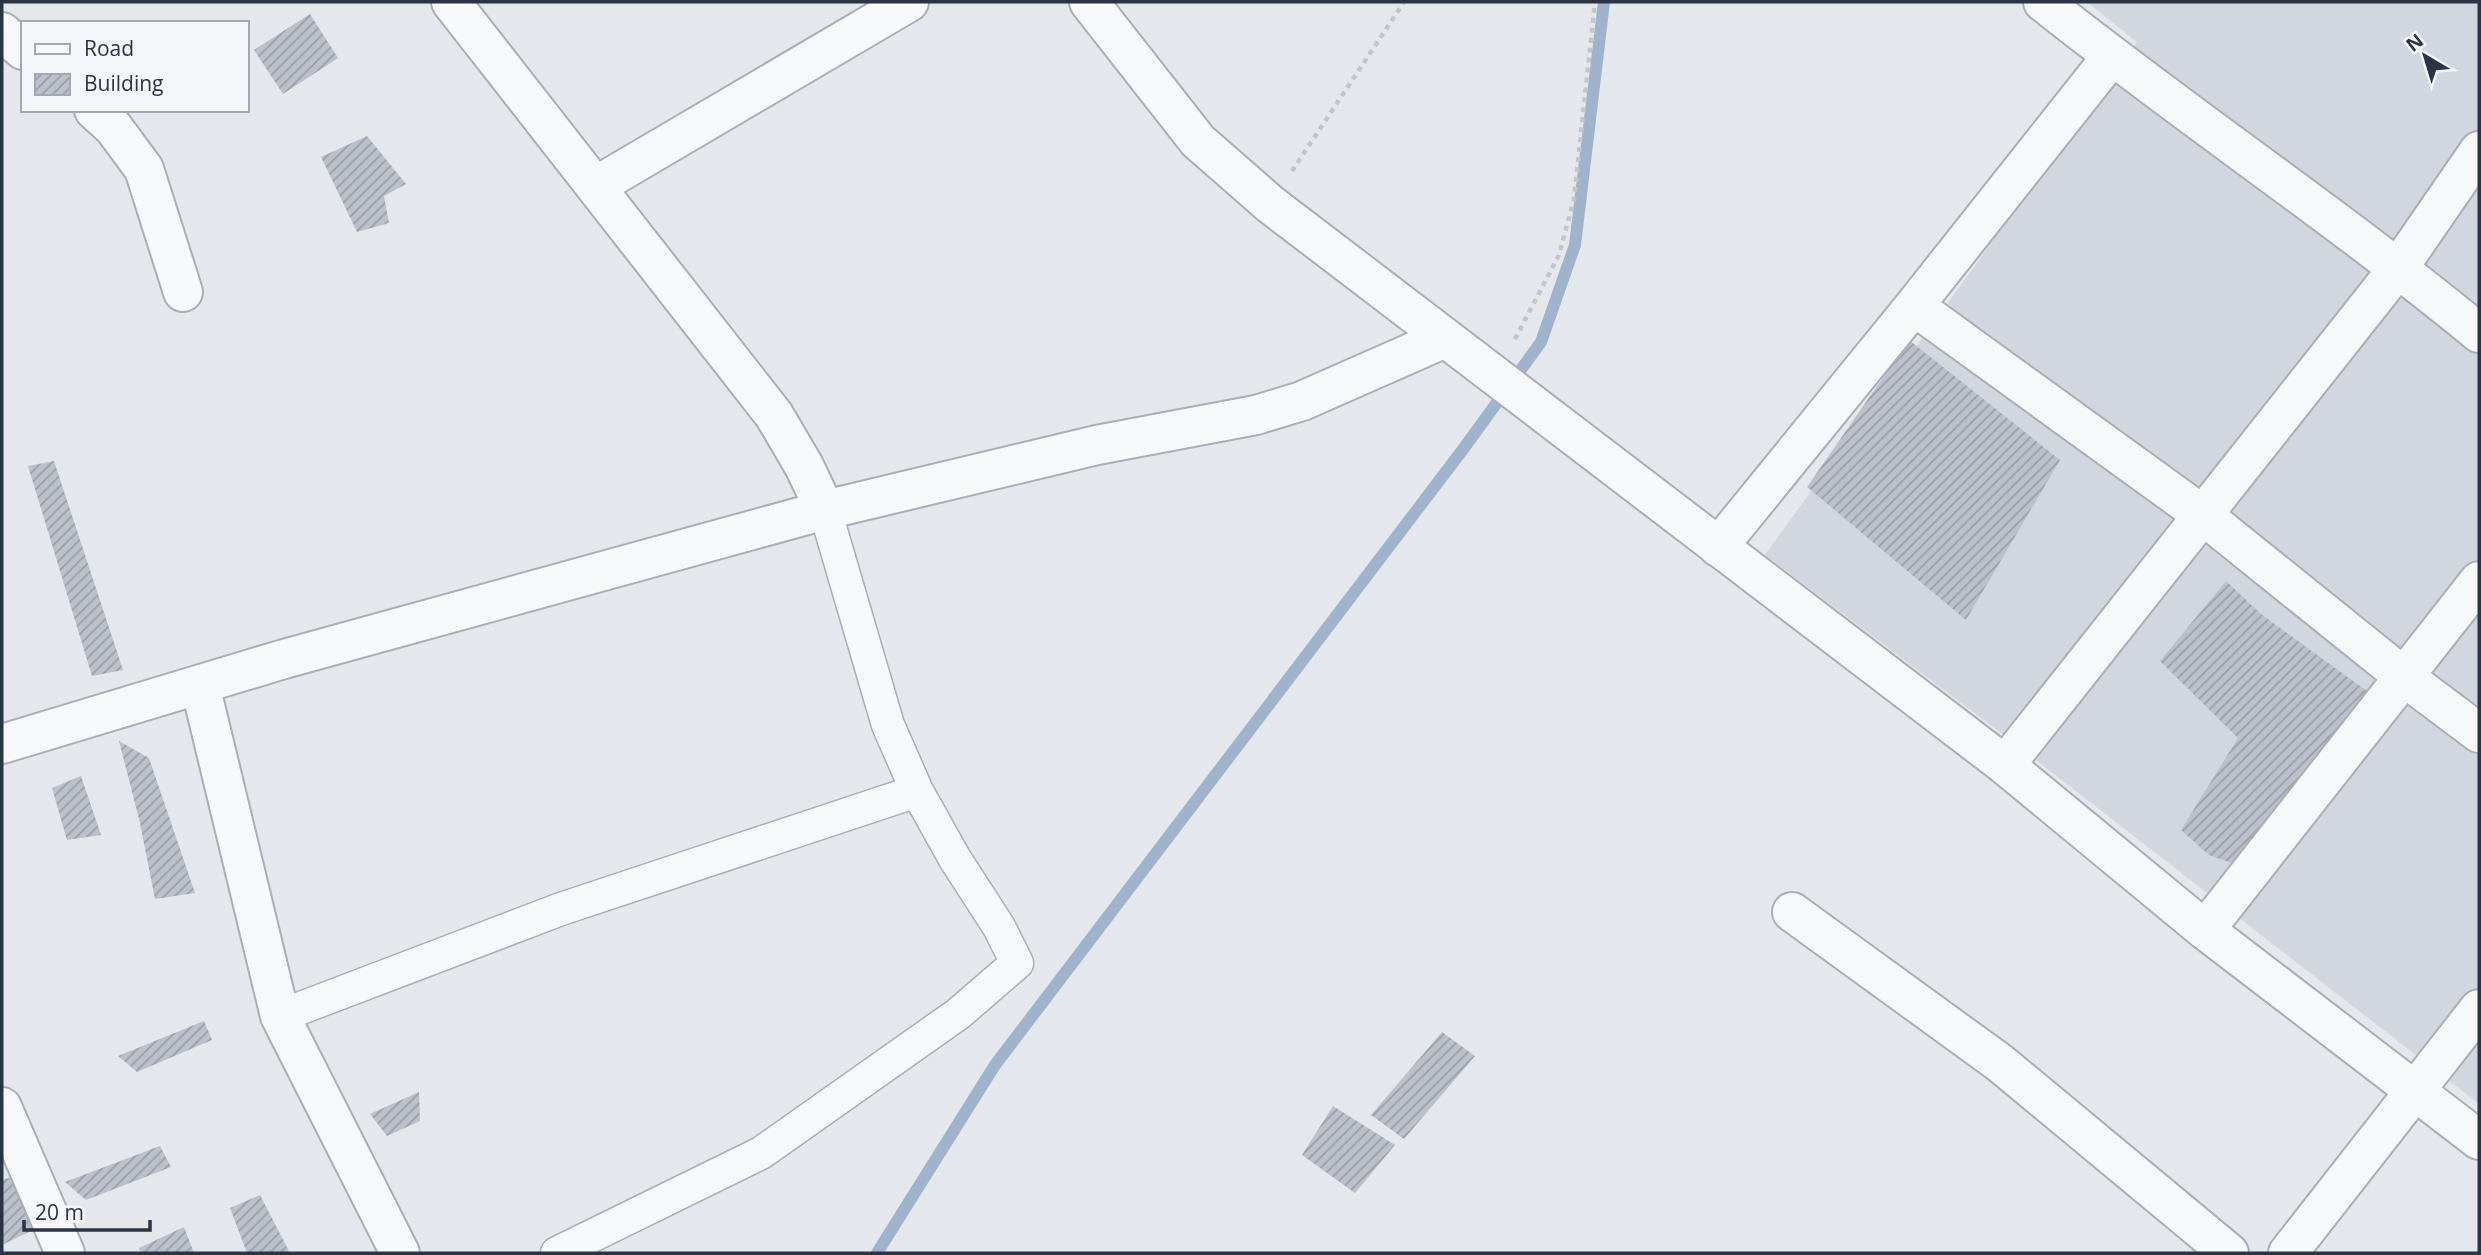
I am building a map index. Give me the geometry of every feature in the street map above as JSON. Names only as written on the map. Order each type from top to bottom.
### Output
[{"type":"street","points":[[451,2],[775,415],[825,510],[888,725],[917,791],[955,859],[999,927],[1017,963],[958,1014],[761,1153],[557,1253]]},
{"type":"street","points":[[596,186],[909,2]]},
{"type":"street","points":[[1089,2],[1198,141],[1270,204],[2005,765],[2205,930],[2479,1140]]},
{"type":"street","points":[[2043,2],[2112,56],[2399,267],[2479,333]]},
{"type":"street","points":[[2,32],[21,48]]},
{"type":"street","points":[[1718,547],[2112,56]]},
{"type":"street","points":[[96,112],[113,127],[144,169],[183,292]]},
{"type":"street","points":[[2005,765],[2399,267],[2479,150]]},
{"type":"street","points":[[1914,306],[2204,516],[2403,676],[2479,733]]},
{"type":"street","points":[[2,744],[284,659],[825,510],[1097,445],[1256,415],[1468,355]]},
{"type":"street","points":[[2205,930],[2479,582]]},
{"type":"street","points":[[200,685],[280,1016],[400,1253]]},
{"type":"street","points":[[280,1016],[561,909],[917,791]]},
{"type":"street","points":[[1793,912],[2000,1063],[2229,1253]]},
{"type":"street","points":[[2288,1253],[2479,1009]]},
{"type":"street","points":[[2,1107],[65,1253]]},
{"type":"path","points":[[1270,204],[1404,2]]},
{"type":"path","points":[[1468,355],[1505,357],[1559,255],[1574,199],[1595,2]]},
{"type":"shaded area","points":[[2087,2],[2479,2],[2479,1104],[2001,733],[1765,555],[2137,42]]},
{"type":"building","points":[[310,14],[338,58],[283,94],[254,50]]},
{"type":"building","points":[[367,136],[406,184],[384,196],[389,223],[357,232],[321,157]]},
{"type":"building","points":[[1909,340],[2060,460],[1966,620],[1807,487]]},
{"type":"building","points":[[54,461],[123,670],[92,676],[28,466]]},
{"type":"building","points":[[2226,581],[2261,614],[2375,697],[2243,867],[2209,855],[2181,830],[2238,738],[2160,661]]},
{"type":"building","points":[[119,741],[149,758],[195,893],[155,899],[140,823]]},
{"type":"building","points":[[81,776],[101,835],[67,840],[52,788]]},
{"type":"building","points":[[204,1021],[212,1040],[137,1072],[118,1056]]},
{"type":"building","points":[[1442,1032],[1475,1056],[1404,1139],[1371,1115]]},
{"type":"building","points":[[419,1092],[420,1121],[387,1136],[370,1114]]},
{"type":"building","points":[[1333,1106],[1395,1145],[1355,1193],[1302,1155]]},
{"type":"building","points":[[160,1146],[171,1167],[86,1200],[65,1182]]},
{"type":"building","points":[[19,1175],[45,1224],[2,1245],[2,1180]]},
{"type":"building","points":[[260,1195],[290,1253],[247,1253],[230,1208]]},
{"type":"building","points":[[184,1227],[194,1253],[141,1253],[139,1248]]},
{"type":"waterway","points":[[877,1253],[995,1065],[1464,448],[1541,342],[1575,245],[1604,2]]}]
